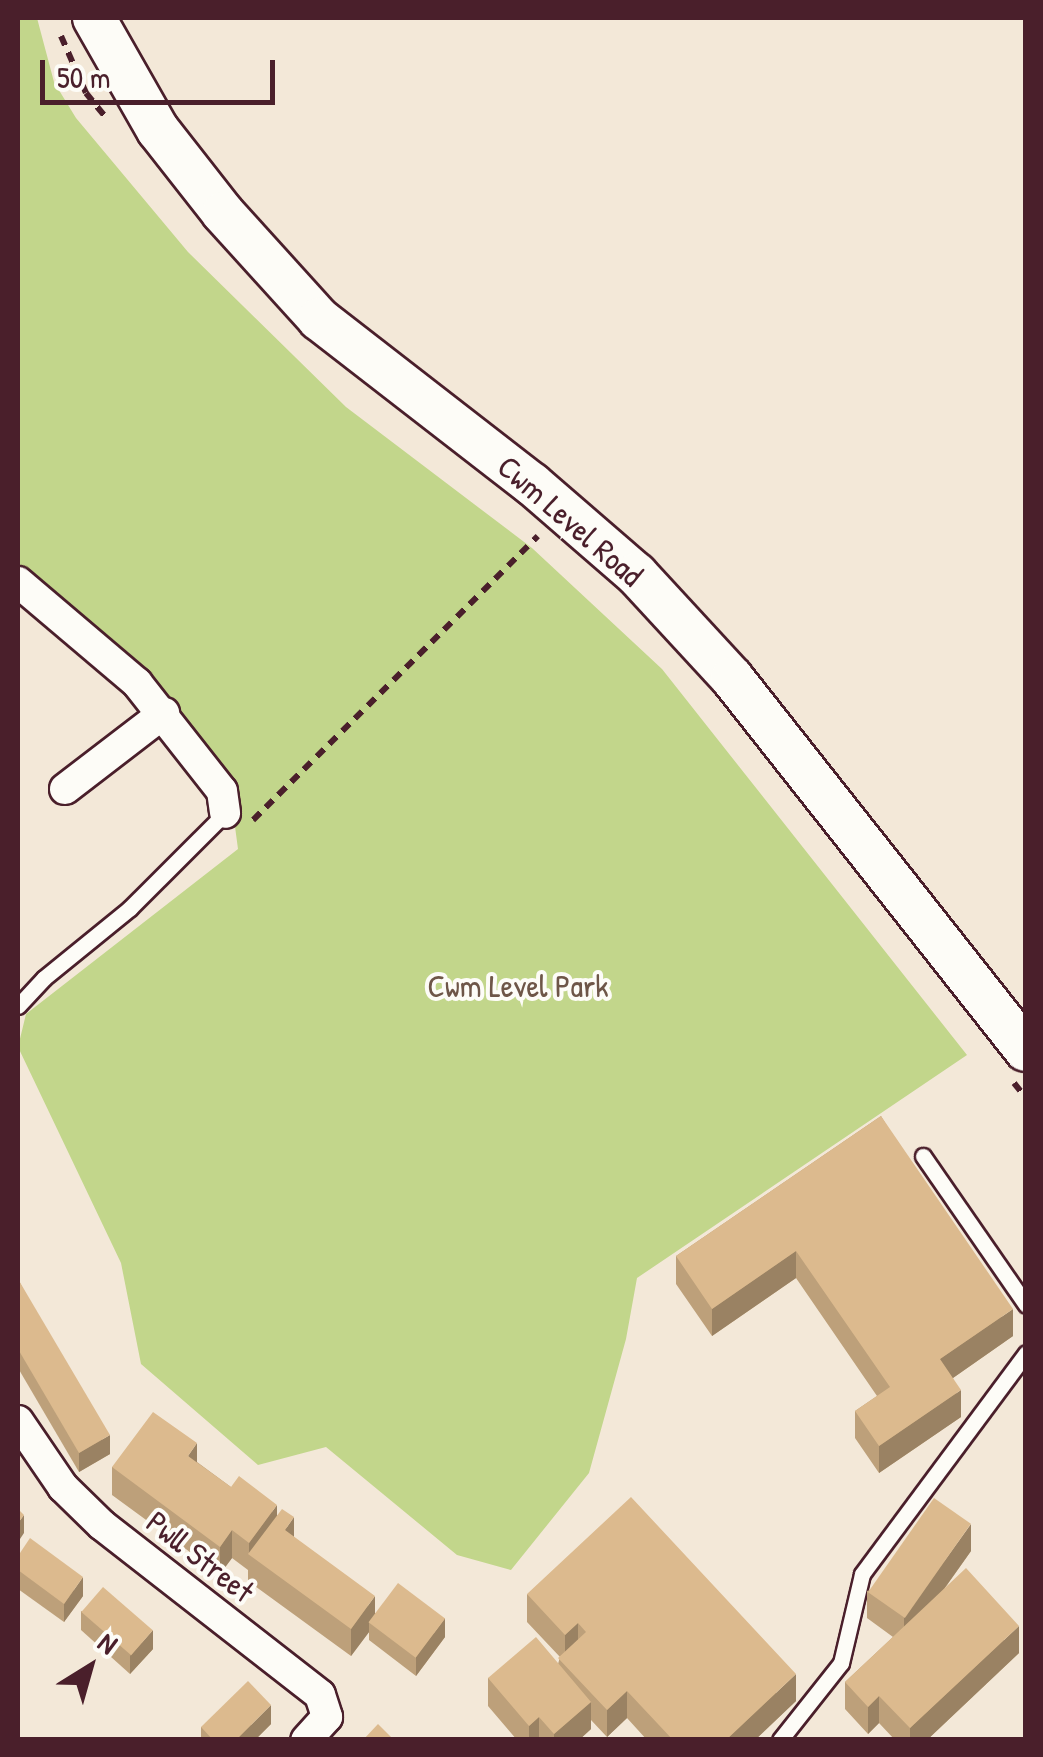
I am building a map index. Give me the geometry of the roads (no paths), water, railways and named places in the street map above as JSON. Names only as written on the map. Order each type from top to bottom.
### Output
[{"type":"street","name":"Cwm Level Road","points":[[78,24],[223,213],[319,319],[545,530],[636,574],[732,678],[1016,1062]]},
{"type":"street","points":[[18,582],[93,643],[164,713],[222,791],[225,814]]},
{"type":"street","points":[[65,788],[164,713]]},
{"type":"street","name":"Pwll Street","points":[[18,1421],[63,1488],[102,1525],[320,1695],[327,1717],[307,1739]]},
{"type":"lane","points":[[18,1006],[225,814]]},
{"type":"lane","points":[[923,1156],[1026,1305]]},
{"type":"lane","points":[[780,1740],[841,1662],[862,1574],[1026,1354]]},
{"type":"park label","name":"Cwm Level Park","points":[[518,986]]}]
